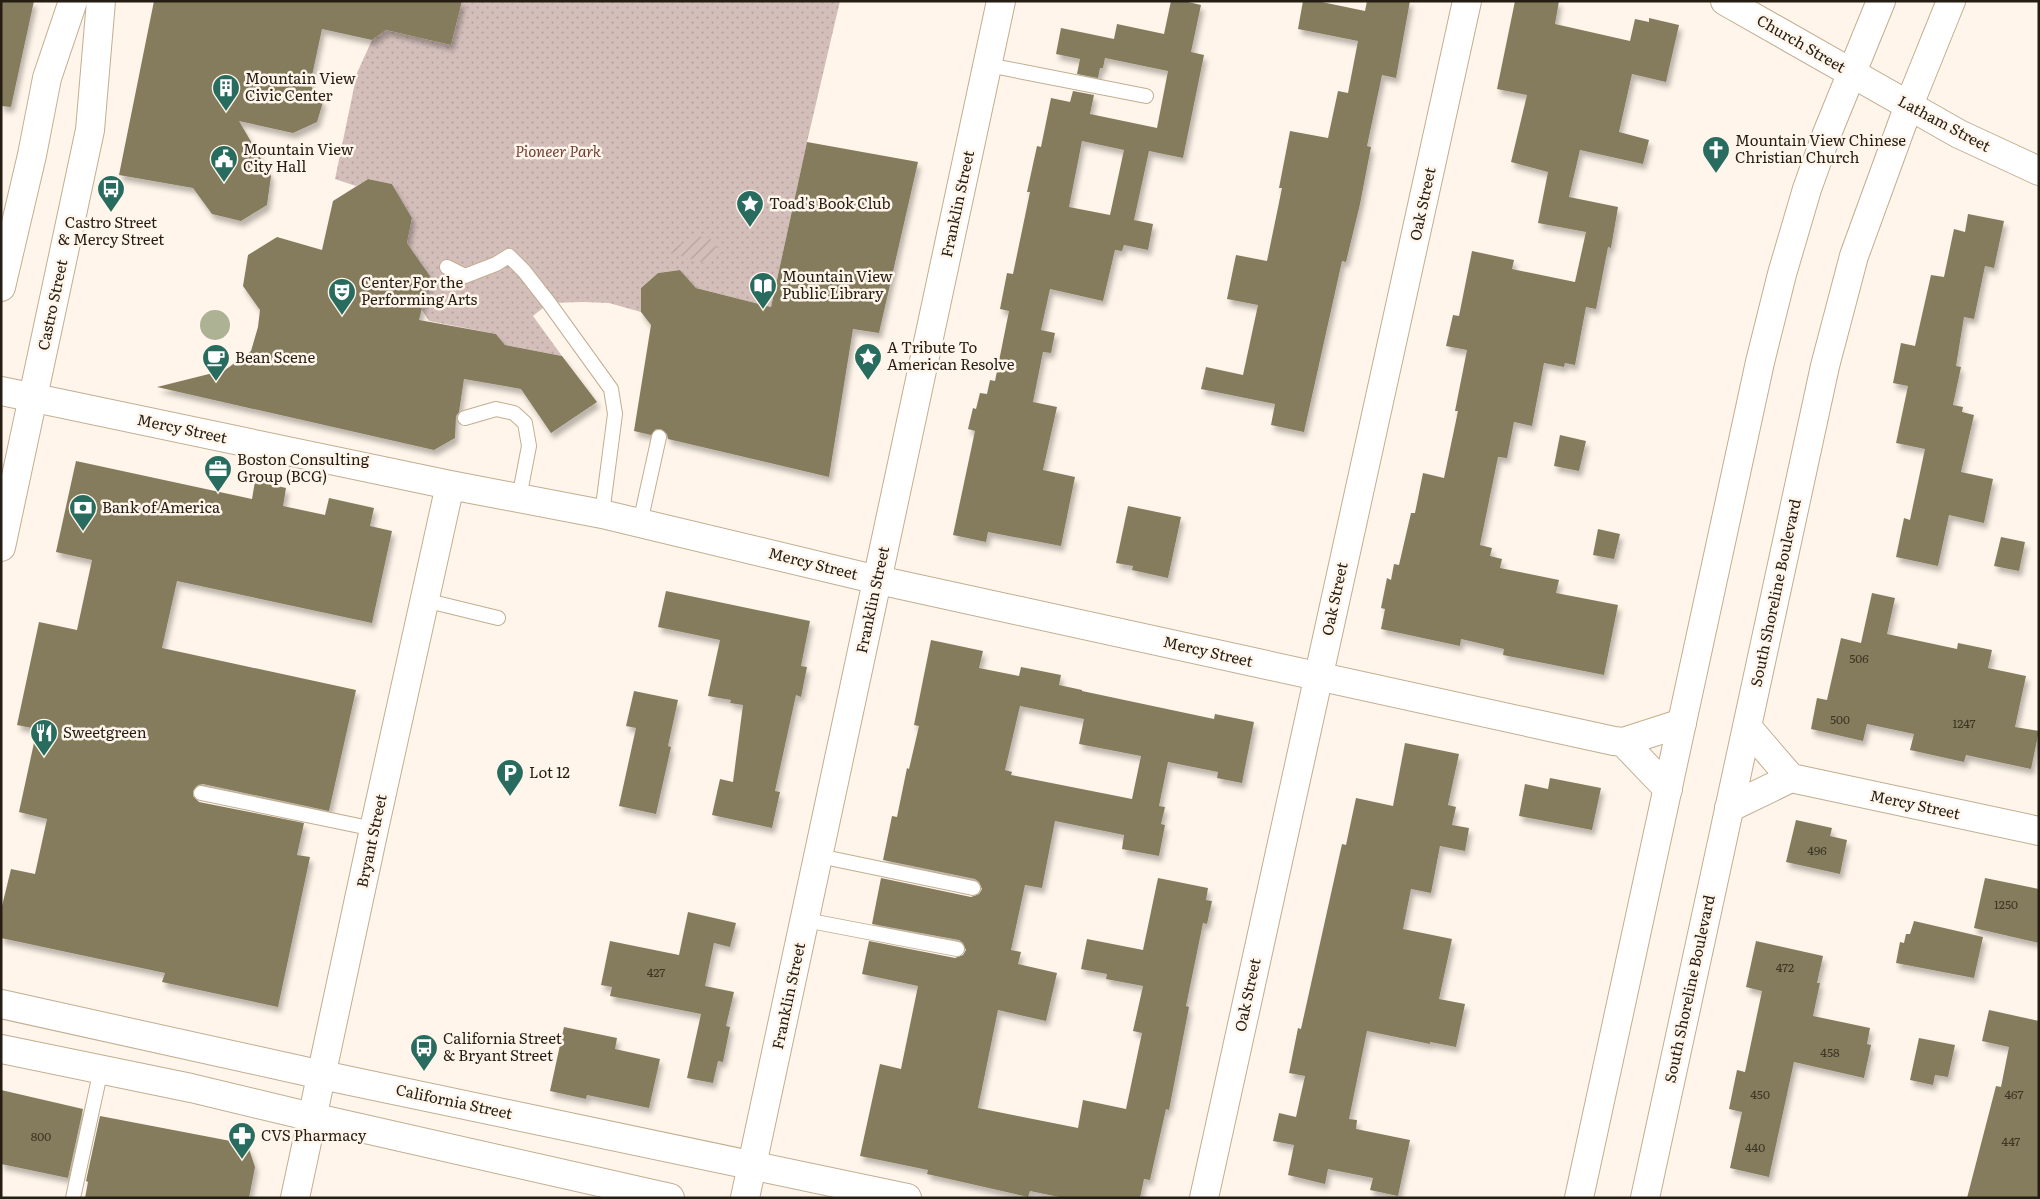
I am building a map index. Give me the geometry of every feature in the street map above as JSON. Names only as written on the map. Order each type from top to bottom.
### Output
[{"type":"street","points":[[1,286],[6,242],[32,156],[47,78],[73,1]]},
{"type":"street","name":"Castro Street","points":[[1,547],[90,130],[100,1]]},
{"type":"street","name":"Franklin Street","points":[[745,1198],[1001,1]]},
{"type":"street","name":"Oak Street","points":[[1204,1198],[1467,1]]},
{"type":"street","name":"Church Street","points":[[1724,1],[1852,73]]},
{"type":"street","points":[[1579,1198],[1760,362],[1782,274],[1807,189],[1826,136],[1881,1]]},
{"type":"street","name":"South Shoreline Boulevard","points":[[1645,1198],[1823,375],[1854,256],[1909,105],[1951,1]]},
{"type":"street","name":"Latham Street","points":[[1852,73],[1958,134],[2039,171]]},
{"type":"street","name":"Mercy Street","points":[[1,391],[450,485],[602,514],[878,580],[1623,742]]},
{"type":"street","name":"Bryant Street","points":[[295,1198],[450,485]]},
{"type":"street","points":[[1668,789],[1623,742],[1682,723]]},
{"type":"street","points":[[1729,808],[1791,778],[1748,728]]},
{"type":"street","name":"Mercy Street","points":[[1791,778],[2039,832]]},
{"type":"street","name":"California Street","points":[[1,1004],[322,1075],[908,1198]]},
{"type":"street","points":[[1,1049],[101,1069],[670,1198]]},
{"type":"lane","points":[[988,65],[1146,96]]},
{"type":"lane","points":[[447,267],[465,276],[496,264],[509,256],[524,271],[549,303],[611,389],[616,414],[602,514]]},
{"type":"lane","points":[[465,418],[496,408],[514,413],[525,423],[529,446],[519,498]]},
{"type":"lane","points":[[640,523],[659,437]]},
{"type":"lane","points":[[424,600],[498,618]]},
{"type":"lane","points":[[201,793],[374,829]]},
{"type":"lane","points":[[819,856],[973,888]]},
{"type":"lane","points":[[805,920],[957,949]]},
{"type":"lane","points":[[73,1198],[101,1069]]},
{"type":"green space","name":"Pioneer Park","points":[[462,1],[840,1],[771,307],[696,288],[680,270],[658,273],[641,288],[641,312],[609,303],[549,303],[533,316],[562,356],[505,345],[496,334],[429,321],[422,310],[430,276],[407,243],[412,218],[392,184],[368,179],[356,186],[335,179],[357,73],[372,40],[386,30],[451,45]]},
{"type":"green space","points":[[696,236],[710,238],[722,253],[705,263],[666,252]]},
{"type":"shaded area","points":[[215,310],[221,311],[229,319],[229,331],[221,339],[215,340],[209,339],[201,331],[200,325],[201,319],[209,311]]},
{"type":"building","points":[[1,1],[34,1],[11,107],[1,106]]},
{"type":"building","name":"Mountain View Civic Center","points":[[154,1],[462,1],[451,45],[386,30],[372,40],[322,29],[310,85],[323,102],[317,122],[293,133],[239,121],[271,176],[267,205],[241,221],[212,214],[193,188],[119,175]]},
{"type":"building","points":[[1171,1],[1184,1],[1201,5],[1191,52],[1204,55],[1183,158],[1149,151],[1134,220],[1153,224],[1148,250],[1124,245],[1122,251],[1115,250],[1103,301],[1050,289],[1041,330],[1055,333],[1051,353],[1043,352],[1033,402],[1057,407],[1043,470],[1075,477],[1061,546],[988,532],[986,542],[953,535],[975,431],[968,429],[973,408],[976,409],[980,393],[987,394],[990,380],[995,381],[1009,311],[1000,309],[1007,273],[1013,274],[1030,192],[1027,192],[1037,146],[1041,147],[1051,98],[1070,102],[1073,91],[1094,95],[1090,114],[1157,128],[1168,71],[1105,58],[1098,78],[1077,74],[1080,59],[1056,54],[1061,28],[1114,39],[1117,24],[1164,34]],"holes":[[[1082,141],[1124,150],[1110,215],[1069,207]]]},
{"type":"building","points":[[1303,1],[1317,1],[1365,11],[1367,1],[1410,1],[1396,78],[1382,75],[1367,146],[1371,147],[1360,204],[1346,262],[1342,261],[1304,432],[1271,425],[1275,404],[1201,389],[1206,367],[1243,375],[1258,305],[1227,299],[1236,255],[1267,261],[1282,188],[1279,188],[1290,131],[1328,138],[1338,91],[1348,93],[1358,41],[1298,29]]},
{"type":"building","points":[[1515,1],[1559,1],[1555,24],[1630,41],[1635,19],[1649,22],[1649,18],[1679,25],[1666,82],[1632,74],[1619,132],[1649,140],[1643,164],[1580,150],[1569,197],[1618,207],[1611,248],[1608,247],[1596,309],[1586,307],[1575,365],[1565,363],[1564,367],[1544,363],[1532,426],[1514,422],[1507,458],[1498,457],[1480,545],[1492,548],[1490,556],[1502,559],[1500,568],[1559,580],[1556,593],[1618,605],[1604,675],[1503,655],[1504,649],[1461,639],[1460,646],[1381,629],[1385,609],[1381,608],[1387,578],[1391,580],[1394,564],[1399,565],[1411,513],[1415,513],[1423,473],[1444,478],[1458,411],[1455,411],[1467,350],[1446,346],[1453,315],[1459,316],[1472,251],[1514,260],[1512,269],[1575,282],[1586,232],[1538,223],[1548,172],[1511,162],[1527,95],[1497,89]]},
{"type":"building","name":"Mountain View Public Library","points":[[807,142],[918,162],[879,333],[853,329],[829,477],[668,439],[667,434],[661,429],[656,429],[651,435],[634,431],[651,325],[641,312],[641,288],[658,273],[680,270],[696,288],[771,307]]},
{"type":"building","name":"Center For the Performing Arts","points":[[368,179],[392,184],[412,218],[407,243],[430,276],[419,320],[496,334],[505,345],[562,356],[597,402],[551,433],[521,389],[464,379],[459,412],[456,416],[455,438],[434,450],[157,387],[225,370],[251,351],[258,327],[260,310],[243,286],[248,255],[277,237],[322,250],[333,201]]},
{"type":"building","points":[[1968,214],[2004,221],[1994,268],[1985,266],[1974,319],[1964,317],[1956,366],[1961,367],[1953,405],[1963,407],[1962,412],[1974,415],[1961,472],[1993,479],[1984,523],[1949,515],[1938,566],[1896,557],[1904,518],[1910,520],[1925,449],[1896,443],[1908,386],[1893,383],[1901,343],[1915,346],[1931,275],[1944,277],[1954,229],[1965,232]]},
{"type":"building","points":[[1560,435],[1586,441],[1579,471],[1554,466]]},
{"type":"building","points":[[76,461],[252,499],[255,481],[286,488],[283,506],[325,515],[329,498],[374,508],[370,526],[392,531],[372,623],[177,581],[162,648],[356,690],[329,811],[203,784],[198,785],[193,791],[193,796],[199,802],[304,823],[297,855],[310,857],[278,1007],[162,982],[165,973],[1,938],[1,910],[11,869],[35,874],[47,819],[19,812],[37,729],[17,725],[39,622],[77,630],[92,560],[56,552]]},
{"type":"building","points":[[1128,506],[1181,517],[1168,578],[1132,570],[1133,566],[1116,563]]},
{"type":"building","points":[[1598,529],[1620,534],[1614,559],[1593,555]]},
{"type":"building","points":[[2001,537],[2025,542],[2019,571],[1994,566]]},
{"type":"building","points":[[666,591],[810,621],[801,666],[807,667],[801,697],[796,695],[775,791],[780,792],[772,828],[712,815],[720,779],[733,782],[743,705],[730,703],[731,700],[708,696],[720,640],[658,627]]},
{"type":"building","points":[[1872,593],[1895,598],[1887,634],[1957,649],[1958,643],[1992,650],[1988,668],[2026,676],[2015,727],[2039,731],[2031,769],[1966,755],[1964,762],[1910,750],[1914,734],[1867,724],[1863,741],[1811,729],[1817,698],[1827,700],[1841,638],[1861,643]]},
{"type":"building","points":[[931,640],[983,651],[979,668],[1019,676],[1021,667],[1061,675],[1059,685],[1082,691],[1214,719],[1215,714],[1254,722],[1242,783],[1217,778],[1218,772],[1168,762],[1159,806],[1165,807],[1161,824],[1165,825],[1159,856],[1122,849],[1124,835],[1055,821],[1042,888],[1025,885],[1011,950],[1021,952],[1018,964],[1057,973],[1046,1021],[998,1010],[978,1108],[1078,1128],[1083,1100],[1126,1109],[1142,1033],[1133,1031],[1143,986],[1106,979],[1107,974],[1081,969],[1087,939],[1143,950],[1158,878],[1208,888],[1206,900],[1212,901],[1207,924],[1203,923],[1186,1006],[1189,1007],[1169,1110],[1166,1109],[1150,1180],[1144,1179],[1140,1198],[1064,1198],[1030,1191],[1028,1197],[927,1174],[928,1170],[860,1156],[880,1064],[901,1069],[918,986],[862,974],[869,941],[955,958],[963,955],[966,950],[963,943],[959,940],[872,924],[881,878],[971,897],[979,894],[982,889],[979,882],[975,879],[883,860],[892,816],[897,817],[907,768],[909,769],[919,726],[914,725]],"holes":[[[1020,706],[1084,719],[1079,744],[1141,756],[1132,799],[1011,775],[1012,772],[1005,770]]]},
{"type":"building","points":[[634,691],[678,700],[668,746],[671,747],[656,814],[619,806],[636,728],[626,726]]},
{"type":"building","points":[[1405,743],[1459,754],[1448,805],[1456,807],[1452,825],[1469,828],[1465,851],[1440,846],[1431,893],[1411,889],[1403,929],[1452,939],[1439,999],[1465,1004],[1456,1047],[1430,1042],[1430,1044],[1367,1031],[1349,1119],[1357,1120],[1356,1129],[1410,1140],[1398,1196],[1370,1190],[1373,1178],[1328,1169],[1325,1184],[1288,1175],[1294,1145],[1273,1141],[1279,1113],[1296,1117],[1305,1076],[1289,1073],[1298,1028],[1301,1029],[1342,844],[1346,845],[1356,798],[1393,806]]},
{"type":"building","points":[[1550,778],[1601,788],[1592,830],[1519,816],[1525,784],[1548,789]]},
{"type":"building","points":[[1796,820],[1832,828],[1830,836],[1847,840],[1840,874],[1786,862]]},
{"type":"building","points":[[1985,878],[2039,889],[2039,943],[1974,928]]},
{"type":"building","points":[[688,912],[736,923],[730,947],[714,943],[705,986],[734,992],[726,1026],[730,1027],[723,1062],[718,1061],[713,1083],[687,1078],[701,1014],[610,996],[612,987],[601,985],[610,941],[679,955]]},
{"type":"building","points":[[1914,921],[1983,937],[1974,978],[1896,963],[1900,942],[1904,943],[1906,934],[1910,934]]},
{"type":"building","points":[[1756,941],[1823,956],[1813,1016],[1870,1028],[1867,1044],[1871,1045],[1864,1078],[1794,1062],[1769,1177],[1730,1168],[1742,1112],[1729,1109],[1737,1070],[1745,1072],[1762,991],[1746,987]]},
{"type":"building","points":[[1989,1010],[2039,1021],[2039,1198],[1967,1198],[1996,1086],[2001,1087],[2009,1047],[1982,1041]]},
{"type":"building","points":[[564,1027],[617,1038],[615,1049],[660,1059],[649,1108],[587,1095],[586,1099],[550,1091]]},
{"type":"building","points":[[1919,1038],[1955,1045],[1948,1077],[1935,1075],[1933,1085],[1910,1080]]},
{"type":"building","points":[[1,1090],[83,1109],[68,1178],[1,1164]]},
{"type":"building","points":[[100,1116],[241,1143],[249,1149],[255,1167],[249,1198],[85,1198],[88,1182],[86,1181]]},
{"type":"place","name":"Mountain View Civic Center","points":[[226,112]]},
{"type":"place","name":"Mountain View Chinese Christian Church","points":[[1716,174]]},
{"type":"place","name":"Mountain View City Hall","points":[[224,183]]},
{"type":"place","name":"Castro Street & Mercy Street","points":[[111,213]]},
{"type":"place","name":"Toad's Book Club","points":[[750,228]]},
{"type":"place","name":"Mountain View Public Library","points":[[763,310]]},
{"type":"place","name":"Center For the Performing Arts","points":[[342,316]]},
{"type":"place","name":"A Tribute To American Resolve","points":[[868,381]]},
{"type":"place","name":"Bean Scene","points":[[216,382]]},
{"type":"place","name":"Boston Consulting Group (BCG)","points":[[218,493]]},
{"type":"place","name":"Bank of America","points":[[83,532]]},
{"type":"place","name":"Sweetgreen","points":[[44,757]]},
{"type":"place","name":"Lot 12","points":[[510,797]]},
{"type":"place","name":"California Street & Bryant Street","points":[[424,1072]]},
{"type":"place","name":"CVS Pharmacy","points":[[242,1160]]}]
